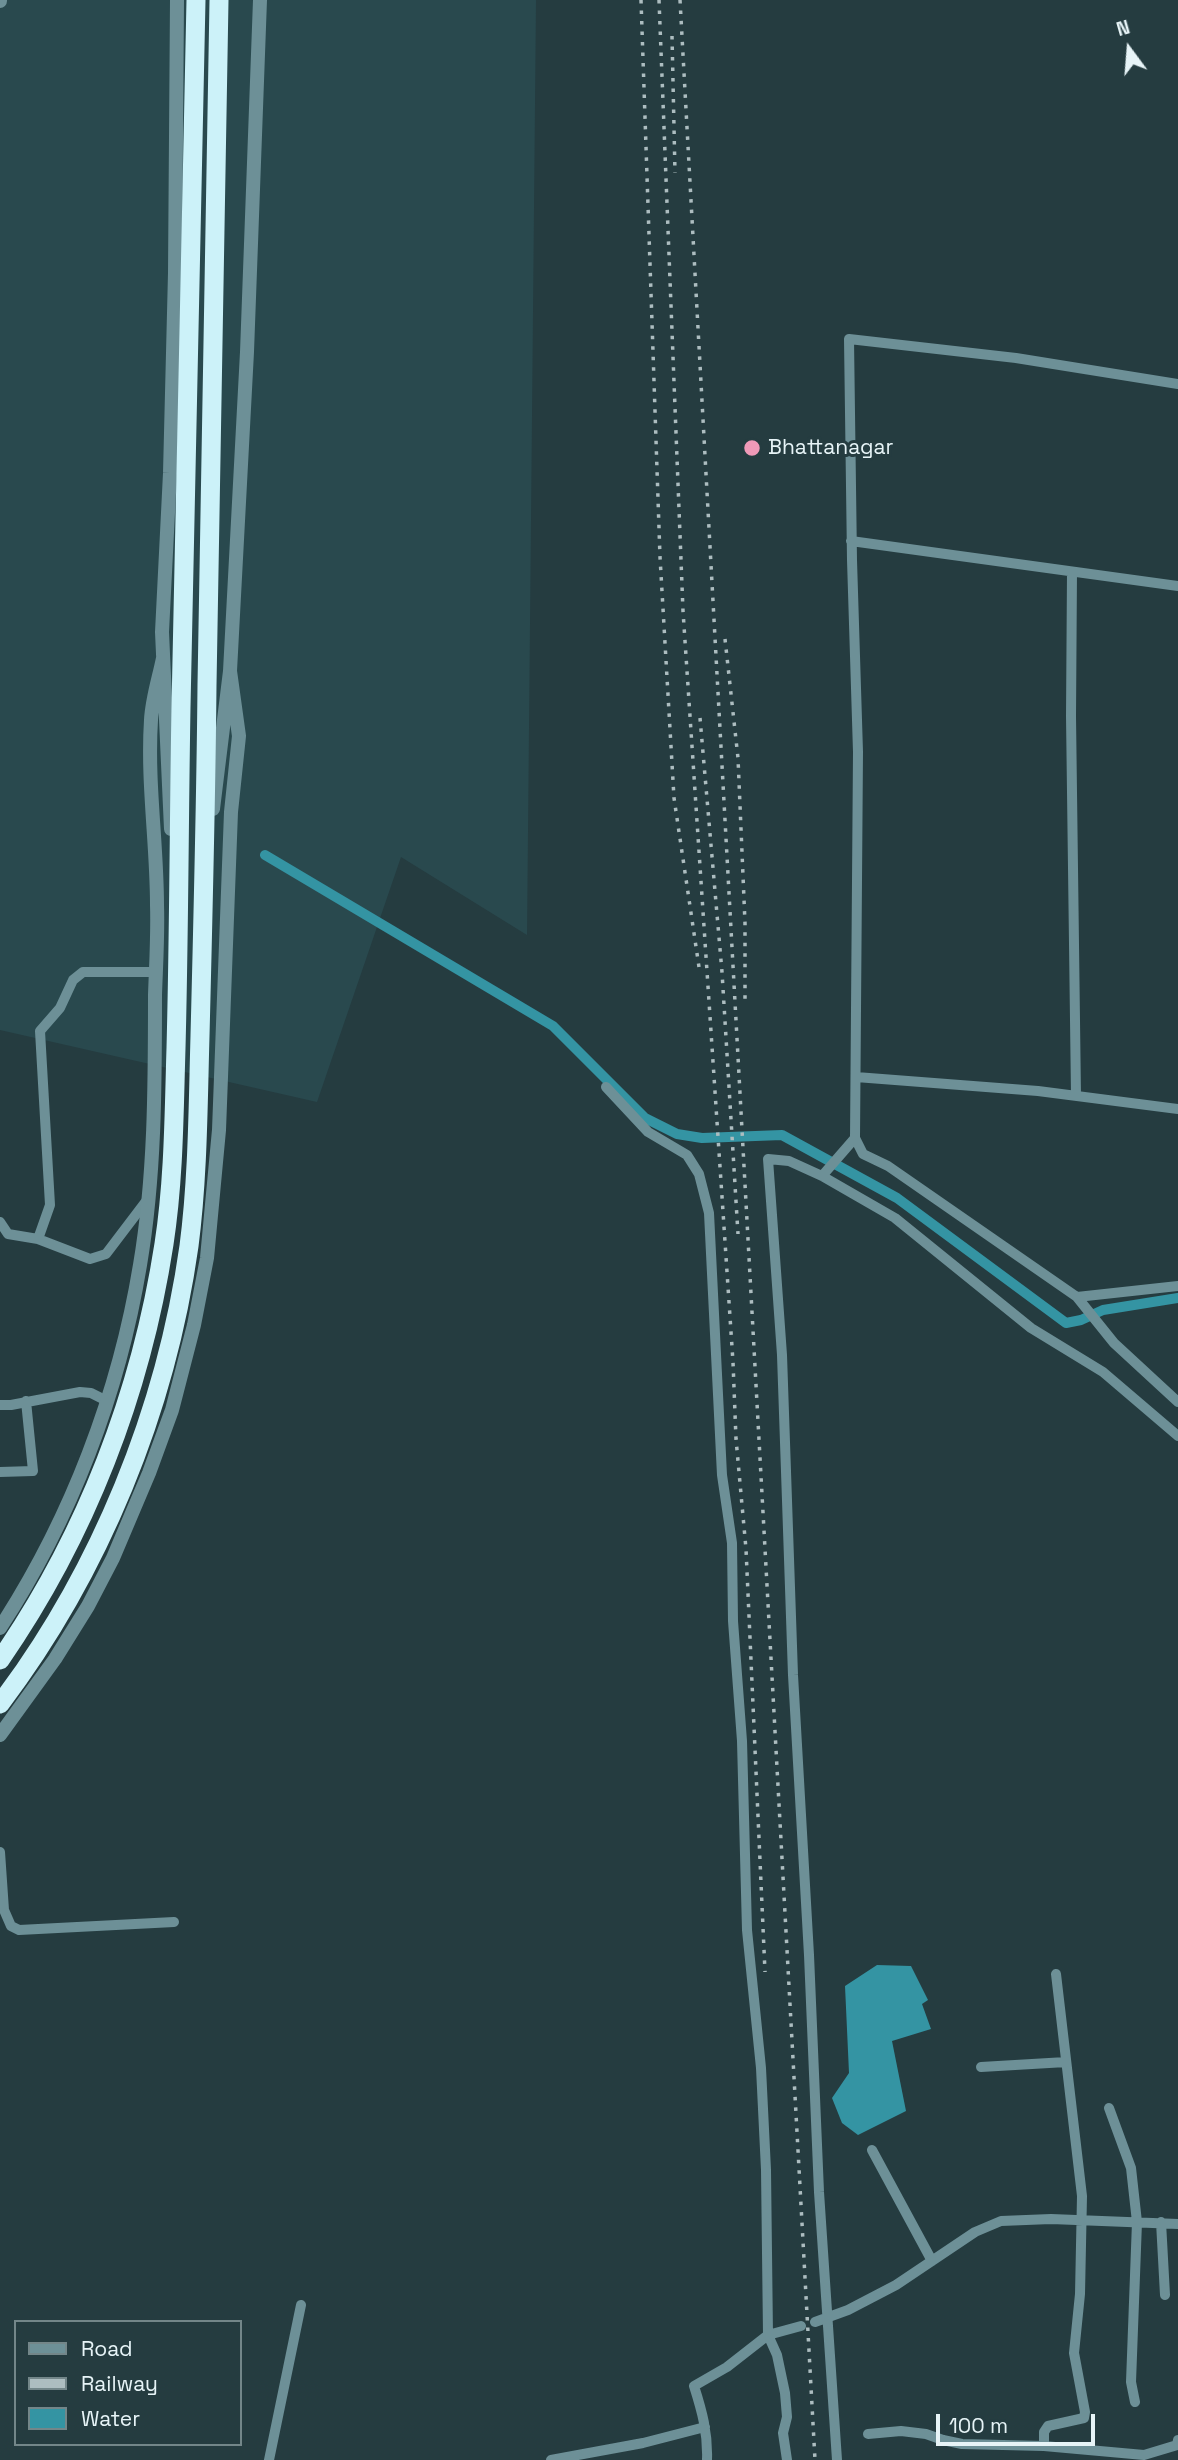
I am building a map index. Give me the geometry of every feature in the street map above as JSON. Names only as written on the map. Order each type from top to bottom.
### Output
[{"type":"highway","points":[[0,1660],[51,1580],[102,1472],[143,1349],[169,1207],[174,1136],[196,0]]},
{"type":"highway","points":[[0,1704],[41,1645],[90,1559],[127,1479],[166,1359],[189,1244],[197,1137],[204,873],[219,0]]},
{"type":"street","points":[[177,0],[175,273],[170,472],[162,632],[170,818],[178,918]]},
{"type":"street","points":[[204,873],[230,671],[247,352],[260,0]]},
{"type":"street","points":[[1178,384],[1016,358],[849,339],[851,541],[859,752],[855,1138],[863,1154],[888,1166],[1078,1298],[1114,1343],[1178,1402]]},
{"type":"street","points":[[851,541],[1178,586]]},
{"type":"street","points":[[1072,572],[1076,1096]]},
{"type":"street","points":[[0,1628],[30,1579],[77,1482],[107,1401],[133,1302],[149,1198],[154,1111],[158,905],[151,717],[163,658]]},
{"type":"street","points":[[0,1735],[55,1659],[88,1606],[113,1558],[149,1473],[172,1409],[194,1325],[207,1258],[219,1130],[231,812],[239,736],[230,671]]},
{"type":"street","points":[[38,1239],[50,1205],[40,1031],[60,1008],[73,980],[83,972],[156,972]]},
{"type":"street","points":[[856,1077],[1038,1091],[1178,1109]]},
{"type":"street","points":[[606,1087],[648,1132],[687,1155],[699,1174],[709,1213],[722,1475],[732,1543],[733,1621],[742,1741],[747,1930],[761,2068],[766,2170],[768,2335],[777,2355],[787,2417],[783,2433],[787,2458],[775,2460]]},
{"type":"street","points":[[822,1176],[855,1138]]},
{"type":"street","points":[[837,2460],[793,1675],[782,1355],[768,1159],[789,1161],[822,1176],[895,1219],[1031,1328],[1103,1372],[1178,1436]]},
{"type":"street","points":[[0,1222],[8,1234],[38,1239],[90,1259],[106,1254],[149,1198]]},
{"type":"street","points":[[1078,1298],[1178,1286]]},
{"type":"street","points":[[0,1405],[80,1392],[91,1393],[107,1401]]},
{"type":"street","points":[[0,1472],[33,1471],[26,1401]]},
{"type":"street","points":[[0,1852],[4,1910],[11,1926],[19,1930],[174,1922]]},
{"type":"street","points":[[1044,2446],[1048,2426],[1078,2421],[1084,2418],[1085,2412],[1074,2353],[1080,2294],[1082,2196],[1055,1974]]},
{"type":"street","points":[[981,2067],[1066,2062]]},
{"type":"street","points":[[1108,2108],[1131,2168],[1137,2222],[1131,2382],[1135,2402]]},
{"type":"street","points":[[872,2150],[932,2261]]},
{"type":"street","points":[[815,2322],[848,2310],[896,2285],[975,2232],[1001,2221],[1082,2220],[1178,2224]]},
{"type":"street","points":[[1161,2222],[1165,2295]]},
{"type":"street","points":[[269,2460],[301,2305]]},
{"type":"street","points":[[707,2460],[703,2414],[694,2386],[727,2367],[768,2335],[801,2326]]},
{"type":"street","points":[[556,2459],[643,2443],[705,2427]]},
{"type":"street","points":[[868,2434],[901,2431],[926,2434],[943,2441],[962,2444],[1044,2446],[1066,2455],[1144,2455],[1177,2445],[1178,2440]]},
{"type":"shaded area","points":[[0,0],[536,0],[527,935],[401,857],[317,1102],[0,1030]]},
{"type":"water","points":[[877,1965],[911,1966],[928,2000],[922,2004],[931,2029],[892,2041],[906,2111],[858,2135],[842,2123],[832,2098],[849,2073],[845,1986]]},
{"type":"waterway","points":[[265,855],[553,1026],[645,1118],[677,1134],[702,1138],[782,1135],[897,1198],[1066,1323],[1081,1320],[1103,1310],[1178,1298]]},
{"type":"railway","points":[[641,0],[660,557],[674,798],[699,967]]},
{"type":"railway","points":[[659,0],[683,611],[736,1439],[746,1549],[765,1972]]},
{"type":"railway","points":[[680,0],[815,2460]]},
{"type":"railway","points":[[672,36],[675,173]]},
{"type":"railway","points":[[725,639],[738,758],[745,923],[745,1002]]},
{"type":"railway","points":[[700,718],[722,972],[738,1234]]},
{"type":"place","name":"Bhattanagar","points":[[752,448]]}]
